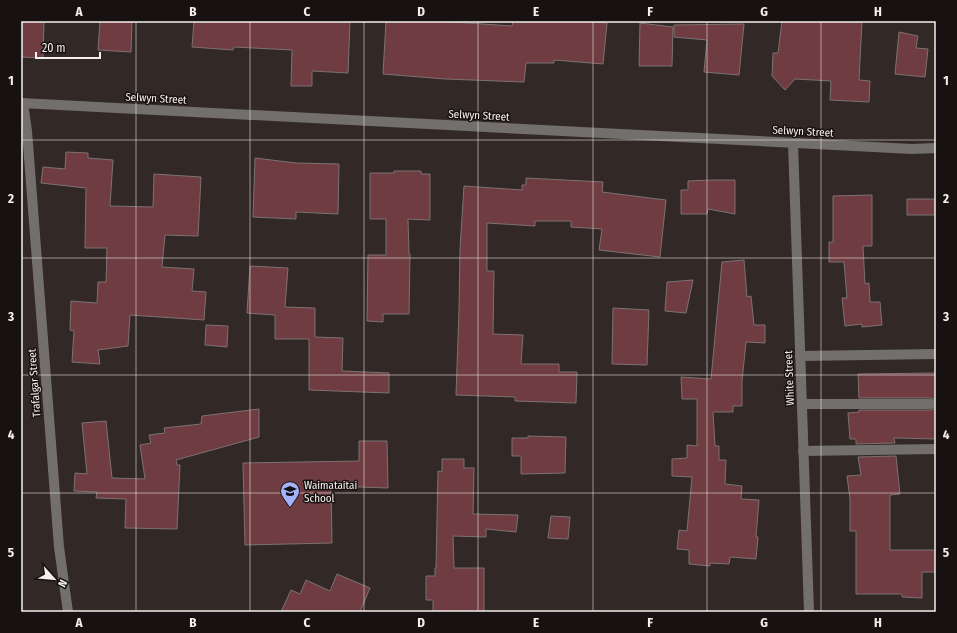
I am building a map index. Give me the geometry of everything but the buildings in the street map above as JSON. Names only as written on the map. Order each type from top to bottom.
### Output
[{"type":"street","name":"Selwyn Street","points":[[22,103],[912,149],[936,148]]},
{"type":"street","name":"Trafalgar Street","points":[[22,103],[27,131],[59,547],[68,612]]},
{"type":"street","name":"White Street","points":[[793,143],[809,612]]},
{"type":"street","points":[[800,356],[936,354]]},
{"type":"street","points":[[802,404],[931,404]]},
{"type":"street","points":[[803,452],[936,448]]},
{"type":"place","name":"Waimataitai School","points":[[290,508]]}]
